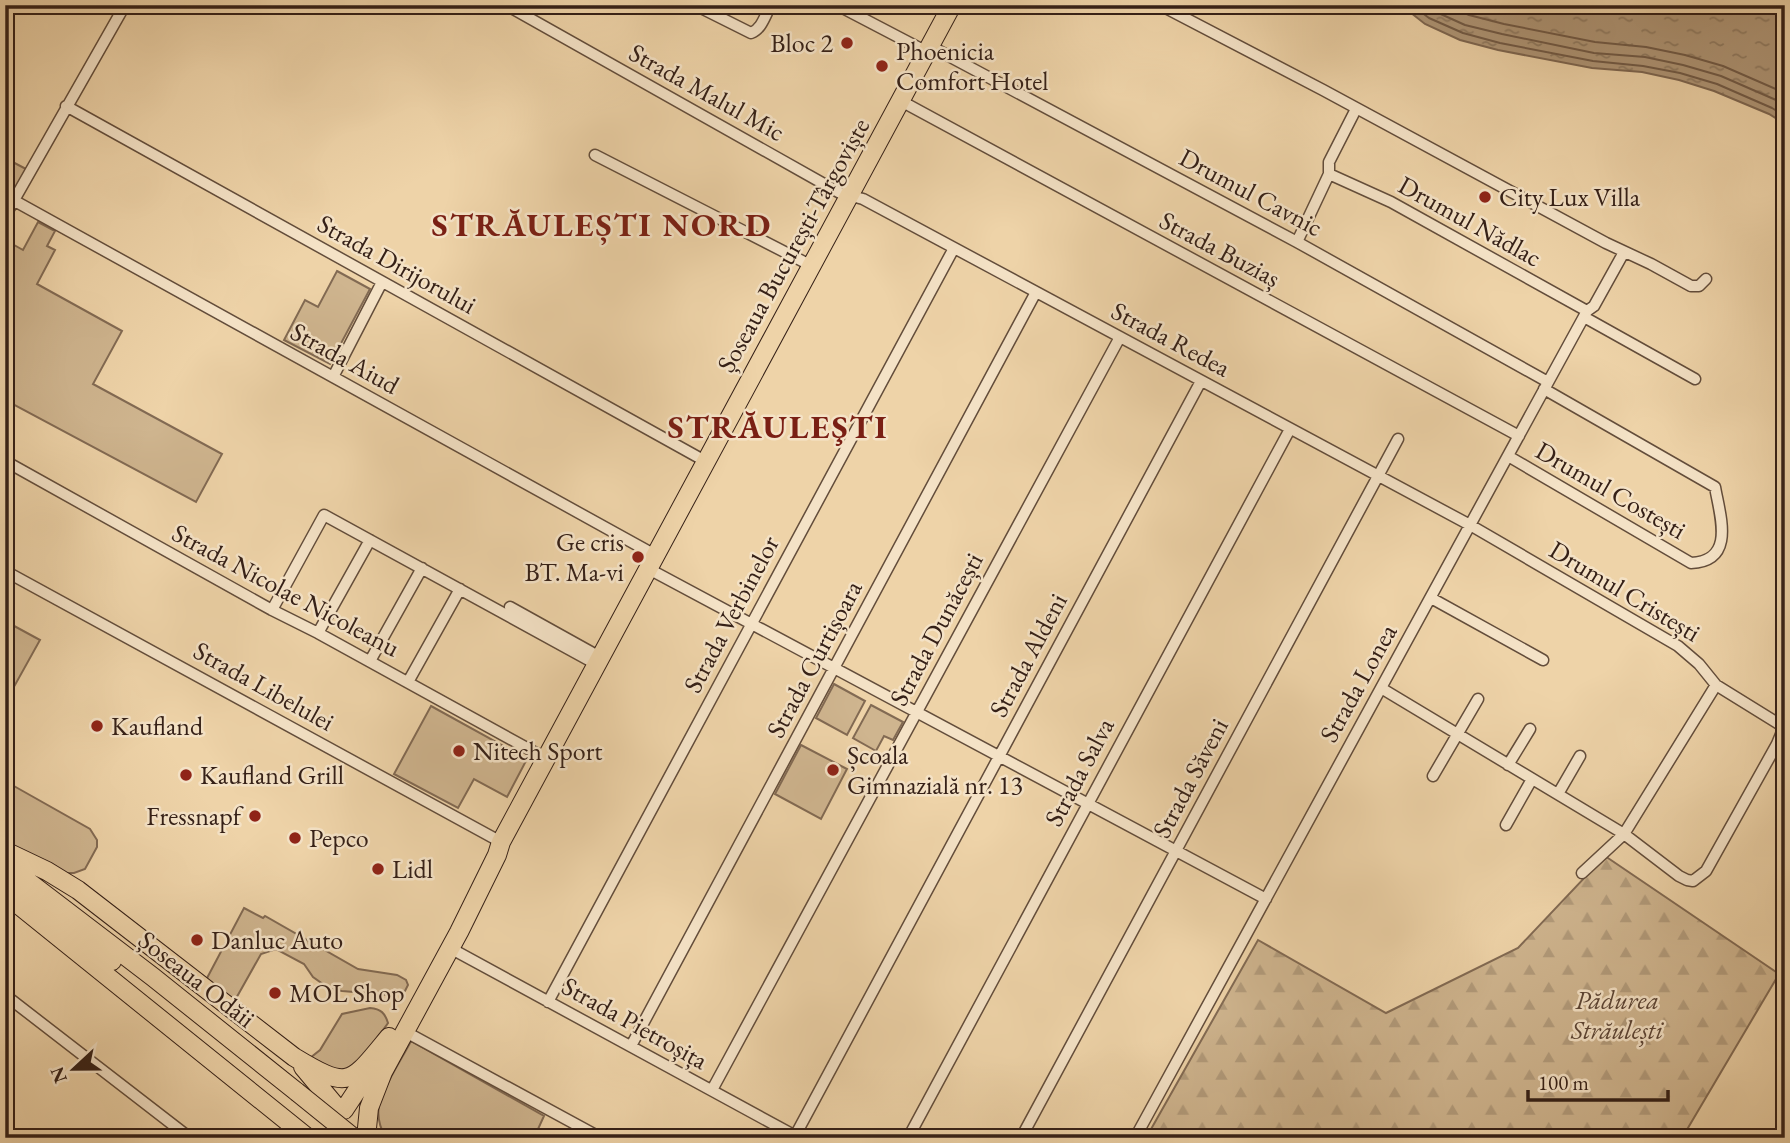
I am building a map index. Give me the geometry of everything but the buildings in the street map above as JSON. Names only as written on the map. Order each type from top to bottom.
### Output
[{"type":"main road","name":"Șoseaua București-Târgoviște","points":[[315,1138],[321,1119],[342,1110],[368,1076],[450,948],[497,855],[500,842],[952,5]]},
{"type":"main road","name":"Șoseaua București-Târgoviște","points":[[366,1135],[369,1108],[397,1034],[477,873],[491,850],[500,842]]},
{"type":"main road","points":[[5,851],[47,871],[78,890],[295,1057],[327,1076],[344,1079],[351,1077],[397,1034]]},
{"type":"main road","name":"Șoseaua Odăii","points":[[5,864],[163,986],[293,1096],[335,1138]]},
{"type":"main road","name":"Șoseaua Odăii","points":[[5,881],[293,1096],[366,1135]]},
{"type":"main road","points":[[5,894],[308,1138]]},
{"type":"main road","points":[[295,1057],[342,1110],[358,1116],[366,1135]]},
{"type":"main road","points":[[265,1103],[299,1138]]},
{"type":"street","points":[[5,216],[125,5]]},
{"type":"street","name":"Strada Malul Mic","points":[[506,5],[840,193],[850,195]]},
{"type":"street","points":[[695,5],[751,33],[760,27],[771,5]]},
{"type":"street","name":"Drumul Cavnic","points":[[837,5],[928,49],[1297,242],[1546,385],[1715,487],[1723,534],[1721,544],[1712,557],[1691,563]]},
{"type":"street","points":[[1160,5],[1691,286],[1699,286],[1706,279]]},
{"type":"street","name":"Strada Buziaș","points":[[901,101],[1519,436]]},
{"type":"street","name":"Strada Dirijorului","points":[[66,106],[705,461]]},
{"type":"street","points":[[1297,242],[1329,174],[1329,162],[1356,109]]},
{"type":"street","points":[[595,155],[812,266]]},
{"type":"street","name":"Drumul Nădlac","points":[[1329,174],[1391,202],[1695,379]]},
{"type":"street","name":"Strada Redea","points":[[850,195],[863,199],[1470,525]]},
{"type":"street","name":"Strada Aiud","points":[[13,200],[333,377],[651,562],[751,624],[1266,899]]},
{"type":"street","name":"Strada Verbinelor","points":[[548,1002],[954,248]]},
{"type":"street","name":"Strada Lonea","points":[[1135,1138],[1585,314],[1594,306],[1624,252]]},
{"type":"street","points":[[333,377],[382,282]]},
{"type":"street","name":"Strada Curtișoara","points":[[631,1046],[1036,292]]},
{"type":"street","name":"Strada Dunăcești","points":[[712,1090],[1120,337]]},
{"type":"street","name":"Strada Aldeni","points":[[797,1137],[1202,381]]},
{"type":"street","name":"Strada Salva","points":[[908,1138],[1290,429]]},
{"type":"street","name":"Strada Săveni","points":[[1021,1138],[1398,439]]},
{"type":"street","name":"Drumul Costești","points":[[1508,456],[1691,563]]},
{"type":"street","name":"Strada Nicolae Nicoleanu","points":[[5,461],[545,758]]},
{"type":"street","points":[[272,610],[324,514],[598,661]]},
{"type":"street","name":"Drumul Cristești","points":[[1470,525],[1678,646],[1699,664],[1716,685],[1784,727]]},
{"type":"street","points":[[318,633],[370,540]]},
{"type":"street","points":[[370,661],[422,568]]},
{"type":"street","name":"Strada Libelulei","points":[[5,571],[500,842]]},
{"type":"street","points":[[408,682],[460,589]]},
{"type":"street","points":[[1431,598],[1542,660]]},
{"type":"street","points":[[510,607],[598,661]]},
{"type":"street","points":[[1582,873],[1624,834],[1716,685]]},
{"type":"street","points":[[1381,688],[1624,834],[1679,876],[1693,881],[1706,871],[1784,727]]},
{"type":"street","points":[[1433,776],[1478,699]]},
{"type":"street","points":[[1508,765],[1530,729]]},
{"type":"street","points":[[1558,794],[1580,756]]},
{"type":"street","points":[[1506,825],[1532,779]]},
{"type":"street","name":"Strada Pietroșița","points":[[450,948],[797,1137]]},
{"type":"street","points":[[5,995],[190,1138]]},
{"type":"street","points":[[397,1034],[601,1138]]},
{"type":"green space","points":[[5,158],[28,170],[5,215]]},
{"type":"green space","points":[[38,222],[55,231],[47,246],[55,250],[37,284],[122,331],[93,384],[222,454],[196,502],[5,400],[5,240],[23,250]]},
{"type":"green space","points":[[337,271],[370,289],[330,364],[284,340],[305,300],[318,307]]},
{"type":"green space","points":[[5,621],[40,640],[5,703]]},
{"type":"green space","points":[[834,684],[865,701],[847,735],[816,718]]},
{"type":"green space","points":[[871,705],[903,722],[893,740],[884,736],[876,751],[853,738]]},
{"type":"green space","name":"Nitech Sport","points":[[431,706],[527,759],[507,797],[474,779],[458,808],[394,774]]},
{"type":"green space","points":[[801,745],[847,769],[821,819],[775,794]]},
{"type":"green space","points":[[5,781],[90,829],[97,840],[97,847],[85,869],[65,873],[5,845]]},
{"type":"green space","name":"Pădurea Străulești","points":[[1605,856],[1779,974],[1682,1138],[1146,1138],[1258,940],[1386,1013],[1518,948]]},
{"type":"green space","points":[[244,908],[263,918],[265,916],[358,969],[397,975],[406,980],[408,985],[405,991],[389,995],[330,989],[313,977],[304,964],[276,949],[261,954],[234,1002],[206,980]]},
{"type":"green space","points":[[370,1008],[382,1012],[388,1023],[360,1062],[343,1073],[310,1058],[320,1050],[342,1014]]},
{"type":"green space","points":[[411,1041],[544,1116],[534,1138],[386,1138],[378,1110],[388,1083]]},
{"type":"water","points":[[1401,5],[1785,5],[1785,124],[1769,114],[1714,91],[1679,80],[1642,72],[1592,68],[1460,40],[1425,24]]},
{"type":"place","name":"Bloc 2","points":[[847,43]]},
{"type":"place","name":"Phoenicia Comfort Hotel","points":[[882,66]]},
{"type":"place","name":"City Lux Villa","points":[[1485,197]]},
{"type":"place","name":"Ge cris BT. Ma-vi","points":[[638,557]]},
{"type":"place","name":"Kaufland","points":[[97,726]]},
{"type":"place","name":"Nitech Sport","points":[[459,751]]},
{"type":"place","name":"Școala Gimnazială nr. 13","points":[[833,770]]},
{"type":"place","name":"Kaufland Grill","points":[[186,775]]},
{"type":"place","name":"Fressnapf","points":[[255,816]]},
{"type":"place","name":"Pepco","points":[[295,838]]},
{"type":"place","name":"Lidl","points":[[378,869]]},
{"type":"place","name":"Danluc Auto","points":[[197,940]]},
{"type":"place","name":"MOL Shop","points":[[275,993]]},
{"type":"district","name":"STRĂULEȘTI NORD","points":[[602,224]]},
{"type":"district","name":"STRĂULEŞTI","points":[[778,426]]}]
